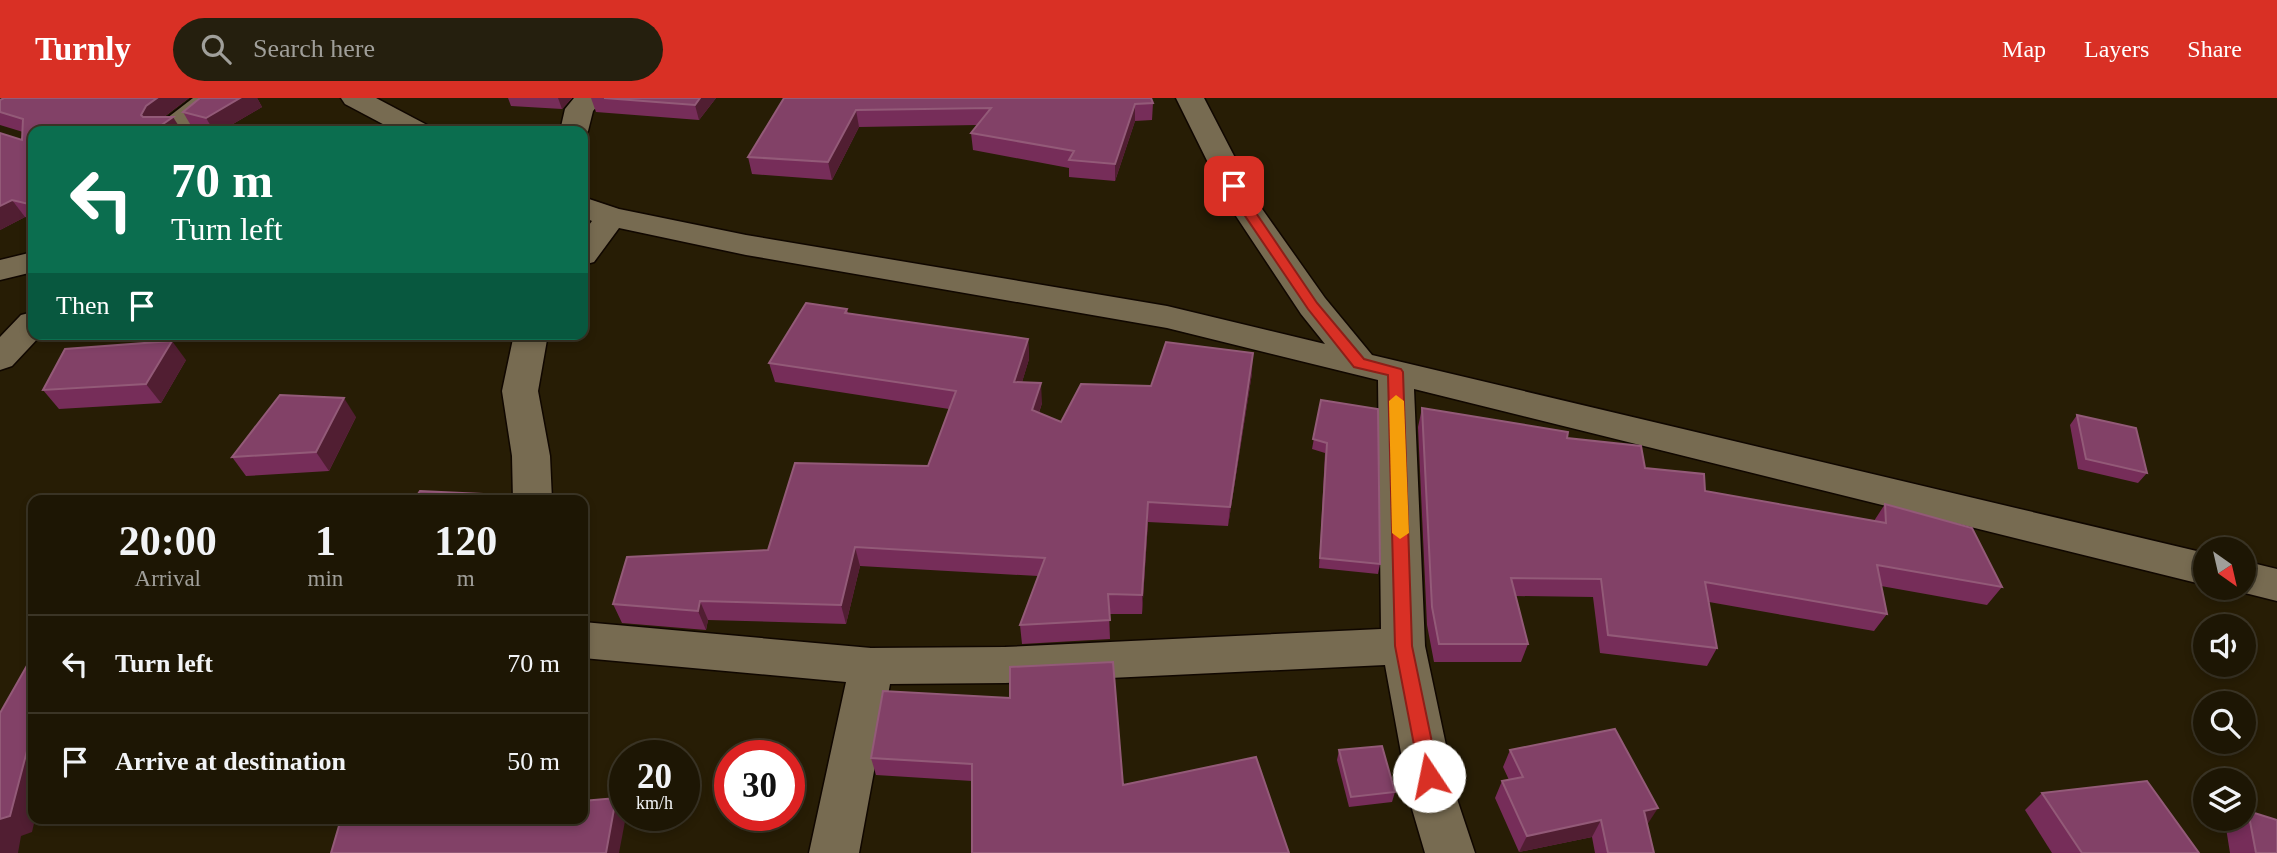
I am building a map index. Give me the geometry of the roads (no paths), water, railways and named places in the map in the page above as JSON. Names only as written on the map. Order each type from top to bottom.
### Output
[{"type":"street","points":[[174,126],[211,98]]},
{"type":"street","points":[[355,98],[408,126]]},
{"type":"street","points":[[574,126],[579,109],[590,98]]},
{"type":"street","points":[[1190,98],[1245,207],[1312,306],[1377,368],[1404,646],[1434,802],[1450,853]]},
{"type":"street","points":[[588,240],[597,212],[746,245],[1167,317],[2193,566]]},
{"type":"street","points":[[0,271],[28,263]]},
{"type":"street","points":[[0,358],[28,328]]},
{"type":"street","points":[[530,340],[520,391],[531,456],[533,495]]},
{"type":"street","points":[[2256,581],[2277,585]]},
{"type":"street","points":[[588,640],[871,666],[1005,666],[1404,646]]},
{"type":"street","points":[[834,853],[871,666]]}]
